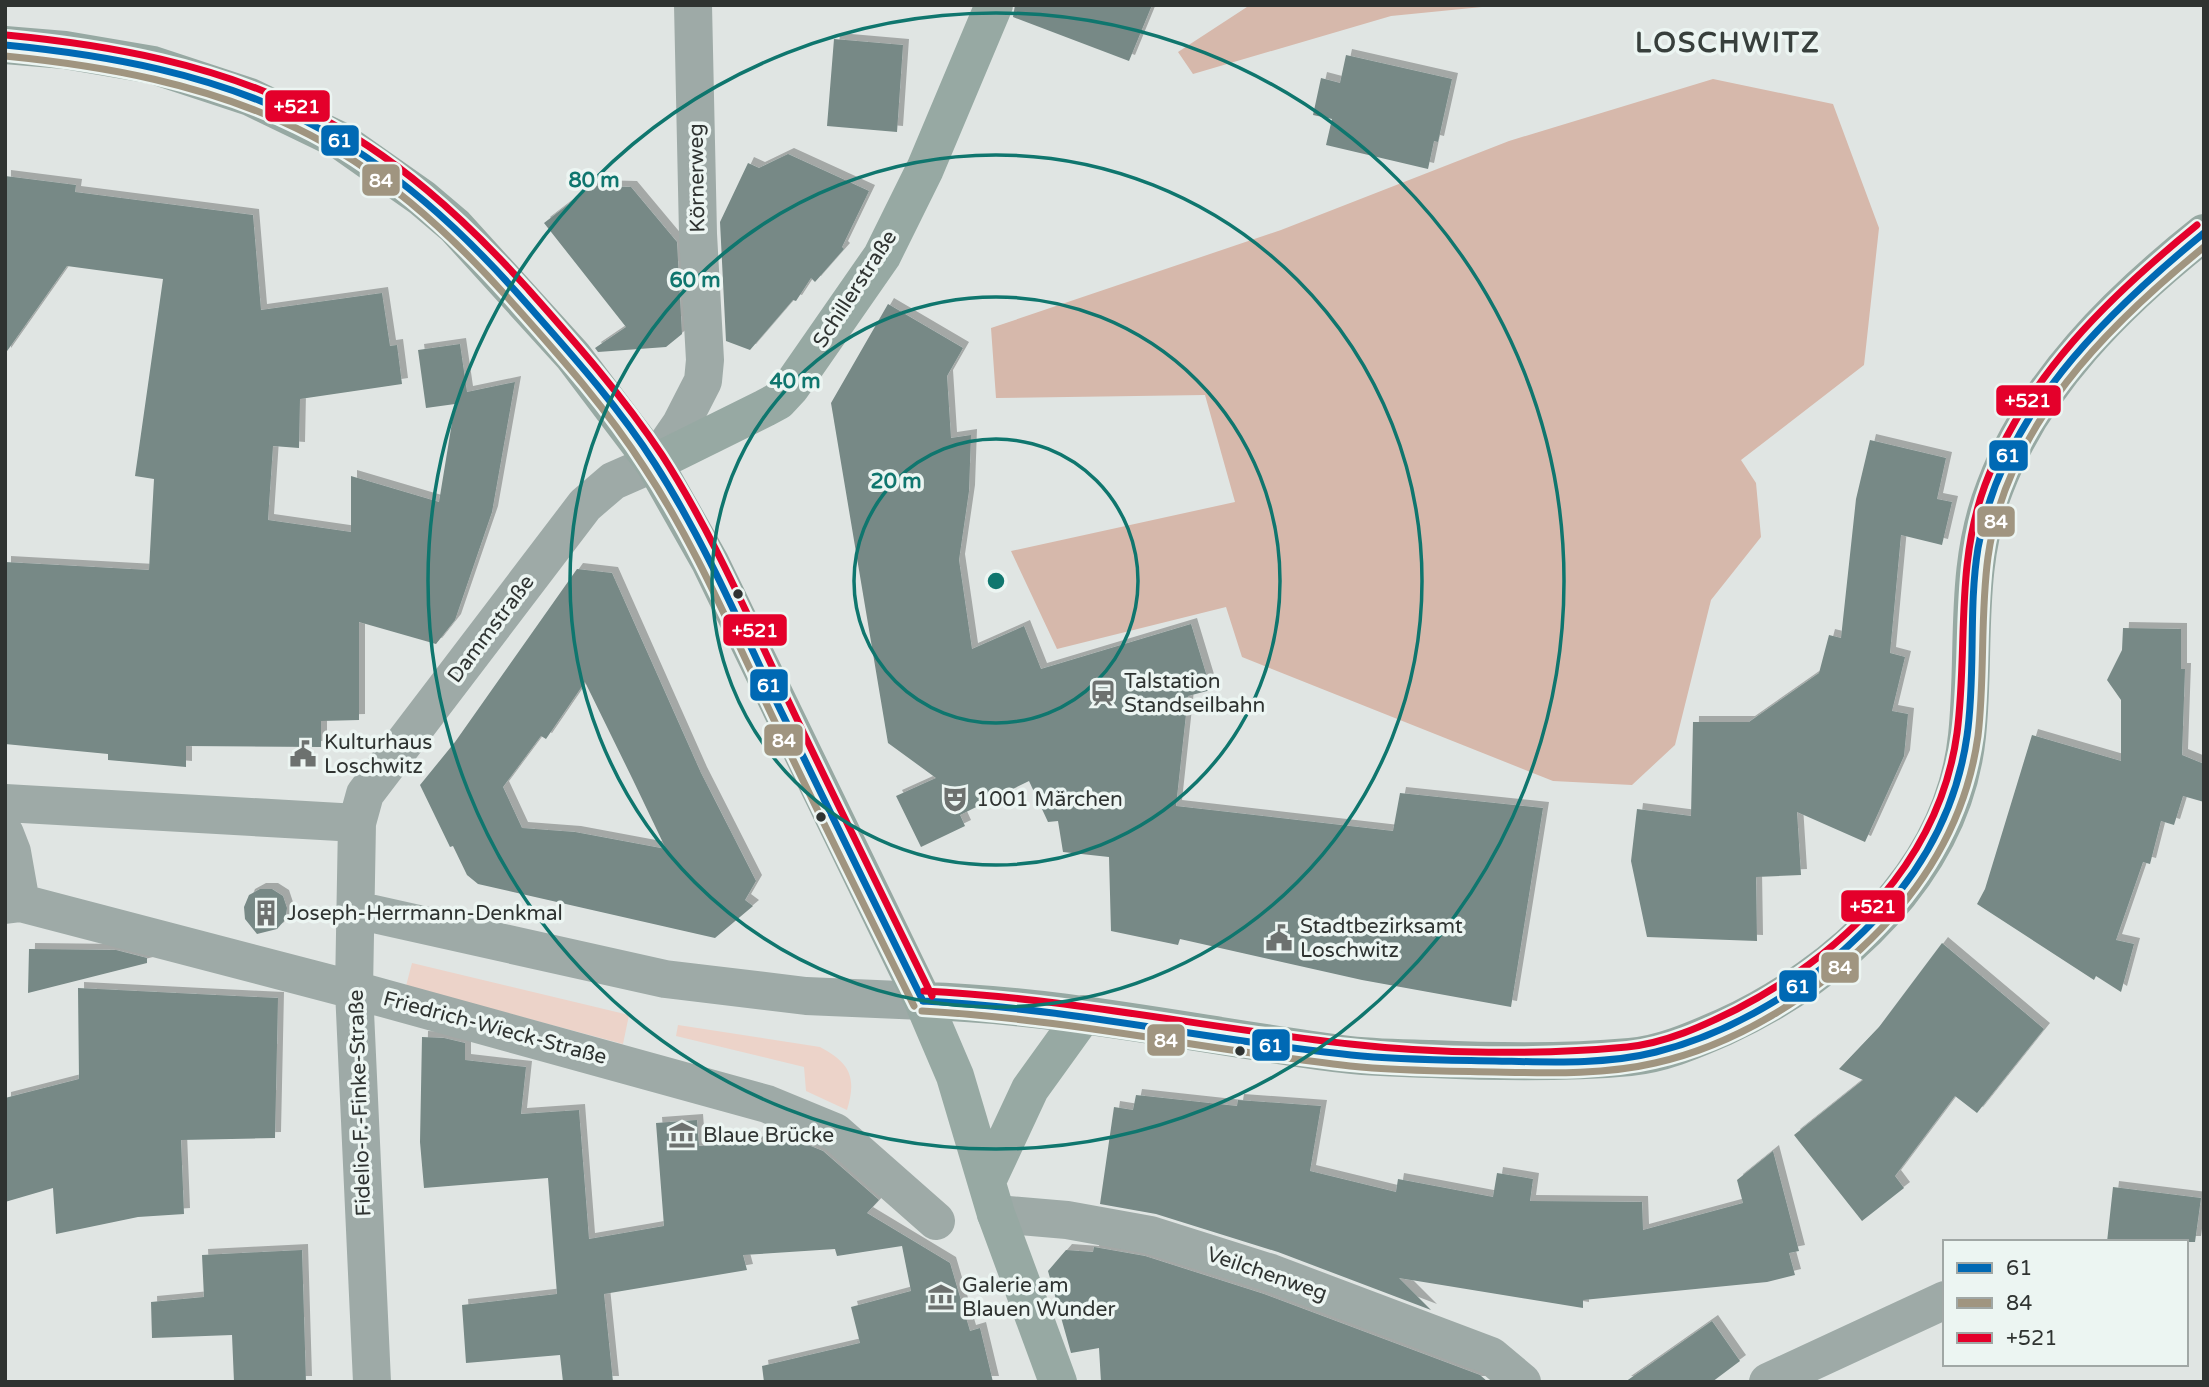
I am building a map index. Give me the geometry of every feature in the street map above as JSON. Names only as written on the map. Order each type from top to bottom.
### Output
[{"type":"main road","name":"Schillerstraße","points":[[654,463],[765,408],[791,387],[882,257],[925,169],[994,5]]},
{"type":"main road","points":[[5,45],[65,50],[153,65],[250,97],[341,141],[422,198],[481,253],[573,356],[654,463],[710,562],[923,1001],[955,1076],[992,1196],[1058,1382]]},
{"type":"main road","points":[[923,1001],[992,1003],[1084,1014],[1347,1055],[1516,1062],[1636,1056],[1688,1043],[1773,1003],[1839,956],[1867,931],[1917,870],[1952,799],[1967,737],[1970,608],[1979,535],[2014,440],[2048,387],[2089,340],[2159,268],[2204,233]]},
{"type":"main road","points":[[992,1196],[1030,1089],[1084,1014]]},
{"type":"street","name":"Körnerweg","points":[[654,463],[699,393],[705,370],[698,234],[693,5]]},
{"type":"street","name":"Dammstraße","points":[[358,823],[365,794],[585,505],[613,481],[654,463]]},
{"type":"street","points":[[5,803],[358,823]]},
{"type":"street","name":"Fidelio-F.-Finke-Straße","points":[[358,823],[354,990],[372,1382]]},
{"type":"street","name":"Friedrich-Wieck-Straße","points":[[5,834],[12,852],[13,904],[354,990],[767,1104],[835,1132],[936,1221]]},
{"type":"street","points":[[356,910],[665,979],[806,996],[923,1001]]},
{"type":"street","name":"Veilchenweg","points":[[992,1196],[1067,1220],[1150,1235],[1270,1273],[1410,1323],[1491,1356],[1522,1382]]},
{"type":"street","points":[[1768,1382],[1943,1301]]},
{"type":"shaded area","points":[[1250,5],[1502,5],[1391,16],[1193,74],[1178,52]]},
{"type":"shaded area","points":[[1713,79],[1833,104],[1879,228],[1864,365],[1741,460],[1756,483],[1761,537],[1711,600],[1675,745],[1632,785],[1553,781],[1242,657],[1226,607],[1057,649],[1011,551],[1235,502],[1205,395],[996,398],[991,328],[1281,230],[1509,141]]},
{"type":"shaded area","points":[[412,963],[629,1015],[623,1044],[406,986]]},
{"type":"shaded area","points":[[678,1025],[820,1047],[838,1059],[848,1072],[851,1088],[847,1110],[806,1091],[804,1067],[676,1036]]},
{"type":"building","points":[[1015,5],[1152,5],[1129,61],[1013,17]]},
{"type":"building","points":[[834,39],[903,45],[897,132],[827,126]]},
{"type":"building","points":[[1346,55],[1452,79],[1438,142],[1434,141],[1428,169],[1326,145],[1332,119],[1313,115],[1321,78],[1340,83]]},
{"type":"building","points":[[788,154],[869,191],[842,247],[844,249],[815,282],[811,278],[796,301],[793,300],[750,350],[726,341],[720,222],[748,163],[759,168]]},
{"type":"building","points":[[5,176],[76,185],[75,192],[253,215],[261,310],[382,293],[390,346],[397,345],[402,384],[300,399],[299,448],[273,446],[268,520],[351,532],[351,476],[439,502],[455,404],[426,408],[418,350],[460,344],[467,392],[515,382],[492,512],[455,620],[436,644],[359,622],[359,720],[321,721],[321,747],[186,746],[186,767],[108,760],[108,754],[5,744],[5,562],[149,570],[154,479],[135,476],[163,279],[67,266],[5,354]]},
{"type":"building","points":[[592,186],[631,187],[677,242],[682,334],[666,347],[598,352],[595,348],[626,327],[544,223]]},
{"type":"building","points":[[888,304],[963,348],[947,376],[951,438],[971,435],[969,491],[959,560],[972,649],[1024,626],[1041,669],[1191,624],[1211,690],[1188,696],[1176,806],[1393,831],[1400,793],[1543,808],[1511,1007],[1362,980],[1180,939],[1178,945],[1111,931],[1109,857],[1063,852],[1058,821],[1048,822],[1029,781],[960,815],[965,826],[921,847],[896,796],[936,778],[888,743],[831,403]]},
{"type":"building","points":[[1870,440],[1946,458],[1937,499],[1952,502],[1942,545],[1901,535],[1890,653],[1905,657],[1892,711],[1908,714],[1904,756],[1865,842],[1797,812],[1801,875],[1756,877],[1757,941],[1647,937],[1631,861],[1637,809],[1691,816],[1693,722],[1749,722],[1819,673],[1829,635],[1841,638],[1856,499]]},
{"type":"building","points":[[577,569],[612,573],[701,773],[756,881],[745,900],[753,906],[715,938],[478,884],[467,875],[453,846],[450,847],[420,785],[455,742]],"holes":[[[585,682],[666,849],[575,832],[522,828],[503,787],[541,736],[546,739]]]},
{"type":"building","points":[[2123,628],[2181,629],[2181,669],[2185,669],[2182,755],[2204,764],[2204,802],[2183,796],[2174,825],[2161,821],[2150,864],[2143,862],[2116,940],[2134,944],[2121,992],[2096,976],[2094,980],[1977,904],[1985,889],[2032,735],[2121,761],[2121,700],[2107,680],[2122,650]]},
{"type":"building","name":"Joseph-Herrmann-Denkmal","points":[[260,889],[272,889],[283,896],[287,908],[285,920],[277,929],[257,934],[245,919],[244,907],[249,895]]},
{"type":"building","points":[[1942,943],[2044,1029],[1977,1113],[1955,1096],[1895,1176],[1904,1188],[1862,1221],[1794,1135],[1863,1080],[1839,1069],[1879,1027]]},
{"type":"building","points":[[29,949],[116,950],[147,958],[147,963],[28,993]]},
{"type":"building","points":[[78,988],[278,998],[275,1138],[181,1140],[184,1214],[138,1217],[56,1234],[53,1188],[5,1202],[5,1098],[79,1079]]},
{"type":"building","points":[[422,1037],[465,1043],[465,1060],[526,1067],[521,1114],[579,1110],[589,1239],[664,1226],[656,1123],[697,1120],[699,1146],[796,1140],[823,1151],[879,1200],[867,1213],[950,1263],[970,1331],[980,1328],[993,1382],[764,1382],[762,1366],[860,1343],[851,1307],[911,1291],[902,1246],[837,1256],[835,1249],[743,1255],[747,1270],[604,1294],[613,1382],[563,1382],[560,1355],[466,1363],[462,1305],[557,1294],[548,1178],[424,1188],[420,1142]]},
{"type":"building","points":[[1136,1095],[1237,1106],[1238,1100],[1321,1106],[1310,1171],[1396,1192],[1398,1179],[1493,1197],[1497,1173],[1533,1179],[1530,1201],[1642,1202],[1643,1230],[1743,1203],[1737,1180],[1773,1151],[1799,1251],[1789,1253],[1795,1275],[1767,1282],[1583,1300],[1583,1308],[1399,1278],[1431,1310],[1278,1252],[1156,1214],[1100,1204],[1114,1107],[1133,1110]]},
{"type":"building","points":[[2113,1187],[2201,1198],[2195,1242],[2107,1240]]},
{"type":"building","points":[[1094,1247],[1145,1256],[1264,1294],[1480,1375],[1488,1382],[1101,1382],[1099,1348],[1071,1353],[1048,1271],[1066,1250],[1093,1252]]},
{"type":"building","points":[[302,1250],[306,1382],[234,1382],[232,1335],[152,1338],[151,1302],[204,1297],[202,1255]]},
{"type":"building","points":[[1712,1321],[1740,1361],[1712,1382],[1625,1382]]},
{"type":"transit line","name":"+521","points":[[6,35],[84,44],[161,59],[199,69],[272,95],[308,111],[370,147],[399,167],[479,237],[615,391],[647,433],[680,484],[728,573],[932,996]]},
{"type":"transit line","name":"61","points":[[5,45],[82,54],[159,69],[233,91],[305,121],[397,179],[452,226],[503,277],[610,401],[672,492],[720,581],[923,1001]]},
{"type":"transit line","name":"84","points":[[5,56],[80,65],[154,79],[226,100],[296,128],[356,162],[383,181],[436,225],[485,273],[596,401],[629,444],[662,495],[709,583],[914,1006]]},
{"type":"transit line","name":"+521","points":[[924,991],[1031,1000],[1350,1044],[1417,1050],[1524,1052],[1594,1050],[1656,1042],[1711,1022],[1777,986],[1815,960],[1850,930],[1881,897],[1908,861],[1931,821],[1947,779],[1957,733],[1970,546],[1985,485],[2002,446],[2023,409],[2073,341],[2133,280],[2197,225]]},
{"type":"transit line","name":"61","points":[[923,1001],[1031,1010],[1351,1055],[1423,1060],[1555,1062],[1617,1059],[1656,1052],[1713,1033],[1768,1005],[1819,970],[1864,931],[1901,889],[1932,842],[1944,818],[1962,764],[1970,713],[1973,595],[1978,548],[1990,500],[2009,454],[2033,412],[2062,371],[2130,298],[2204,233]]},
{"type":"transit line","name":"84","points":[[922,1011],[1030,1021],[1350,1066],[1534,1073],[1596,1071],[1655,1063],[1714,1044],[1772,1016],[1824,980],[1871,939],[1910,895],[1942,846],[1965,793],[1973,765],[1980,714],[1988,557],[1998,509],[2016,464],[2039,422],[2066,382],[2098,345],[2132,310],[2204,247]]},
{"type":"place","name":"Talstation Standseilbahn","points":[[1103,693]]},
{"type":"place","name":"Kulturhaus Loschwitz","points":[[303,754]]},
{"type":"place","name":"1001 Märchen","points":[[955,799]]},
{"type":"place","name":"Joseph-Herrmann-Denkmal","points":[[266,913]]},
{"type":"place","name":"Stadtbezirksamt Loschwitz","points":[[1279,938]]},
{"type":"place","name":"Blaue Brücke","points":[[682,1135]]},
{"type":"place","name":"Galerie am Blauen Wunder","points":[[941,1297]]},
{"type":"district","name":"LOSCHWITZ","points":[[1728,43]]}]
